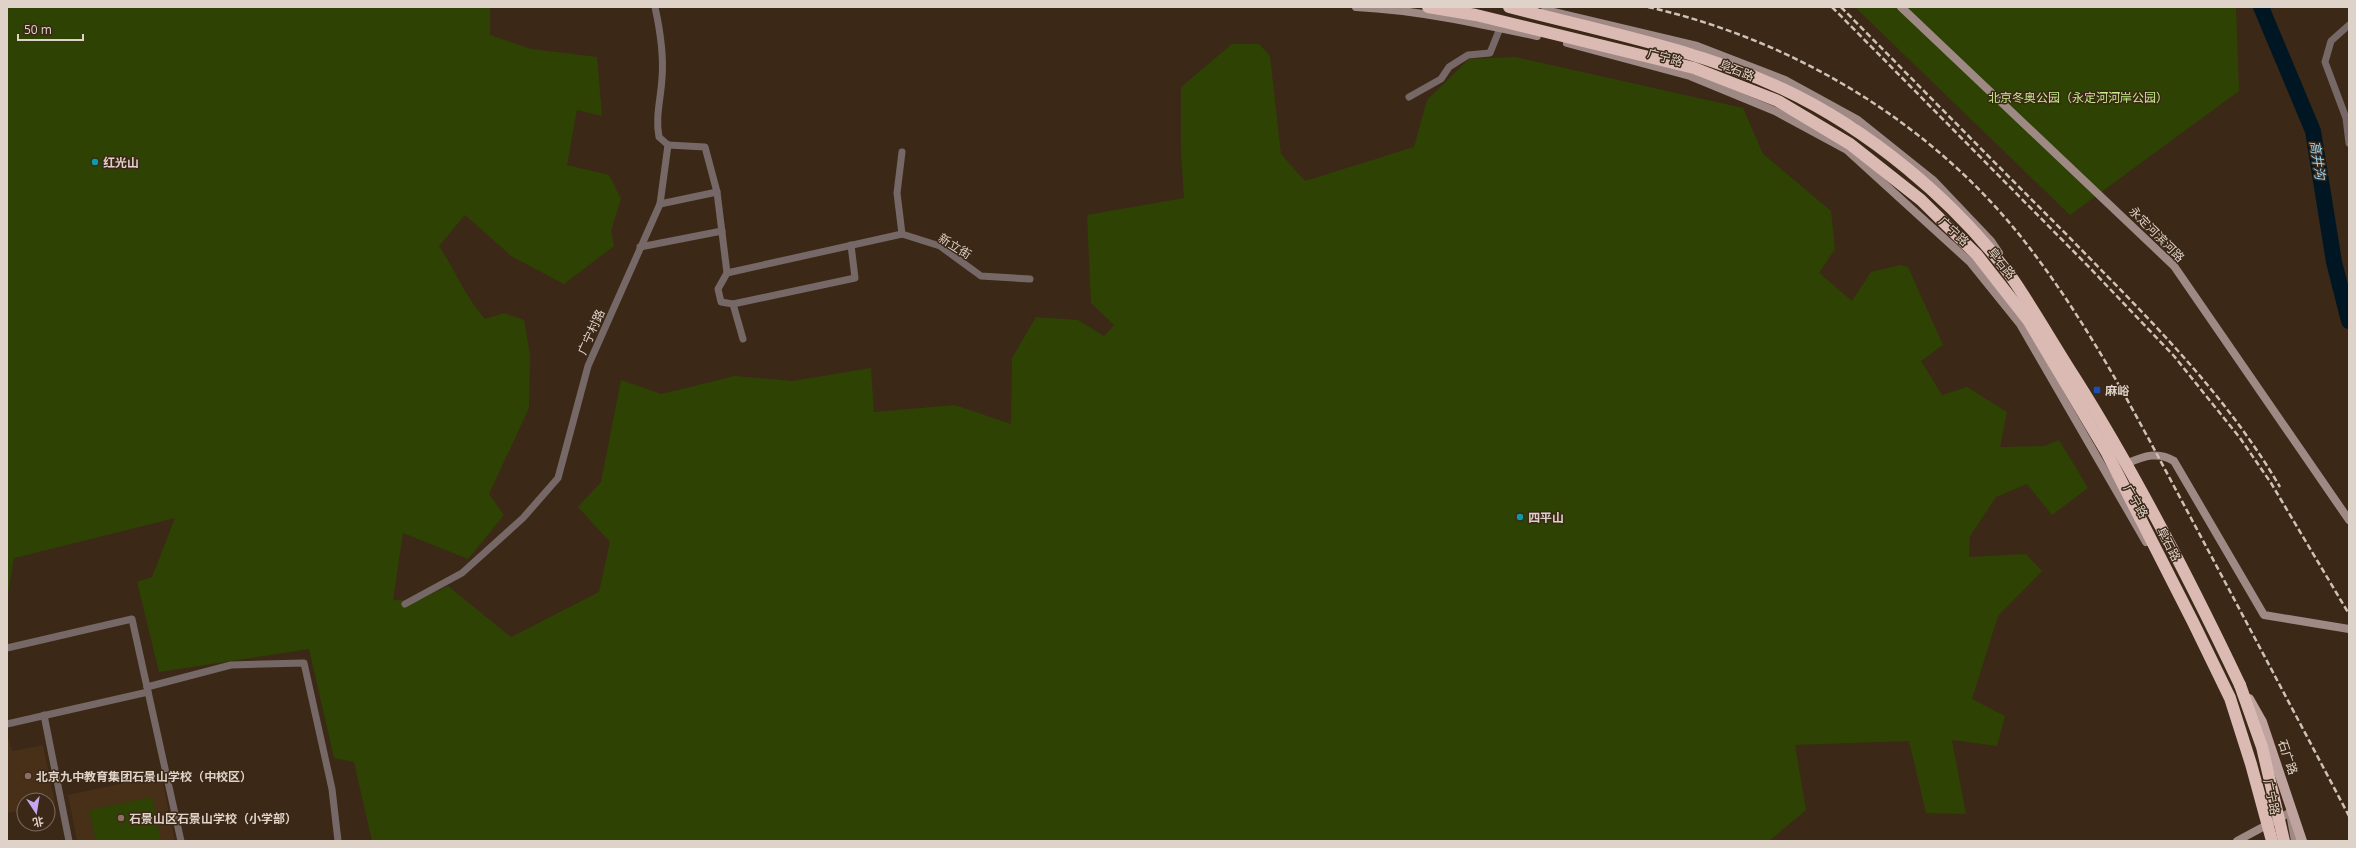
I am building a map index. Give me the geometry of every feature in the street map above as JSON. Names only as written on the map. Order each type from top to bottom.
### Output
[{"type":"highway","name":"阜石路","points":[[1428,7],[1476,15],[1694,68],[1778,102],[1850,144],[1921,200],[1977,255],[2028,320],[2103,446],[2189,615],[2230,698],[2251,764],[2270,841]]},
{"type":"highway","name":"阜石路","points":[[1509,7],[1697,55],[1783,89],[1858,130],[1931,189],[1986,245],[2010,276],[2117,446],[2209,621],[2240,685],[2262,747],[2284,841]]},
{"type":"main road","name":"石广路","points":[[2240,685],[2262,722],[2302,841]]},
{"type":"street","points":[[655,7],[661,34],[662,77],[656,125],[659,137],[668,145],[705,147],[717,192],[727,273],[718,289],[721,302],[733,304],[855,278],[851,245]]},
{"type":"street","name":"广宁路","points":[[1356,7],[1380,8],[1461,20],[1548,38],[1690,76],[1775,111],[1846,150],[1970,262],[2020,324],[2178,599],[2225,692],[2252,765],[2270,841]]},
{"type":"street","name":"广宁路","points":[[1532,7],[1697,46],[1785,80],[1858,120],[1933,180],[1991,241],[2036,306],[2090,393],[2209,611],[2242,677],[2289,813],[2295,841]]},
{"type":"street","name":"永定河滨河路","points":[[1901,7],[2174,266],[2349,520]]},
{"type":"street","points":[[2349,25],[2331,41],[2325,62],[2346,118],[2349,143]]},
{"type":"street","points":[[1409,97],[1440,78],[1449,67],[1468,55],[1490,53],[1500,28]]},
{"type":"street","name":"广宁村路","points":[[405,604],[462,573],[523,518],[558,478],[588,366],[660,204],[668,145]]},
{"type":"street","points":[[727,273],[902,234],[897,193],[902,152]]},
{"type":"street","points":[[660,204],[717,192]]},
{"type":"street","points":[[640,247],[722,231]]},
{"type":"street","name":"新立街","points":[[902,234],[940,246],[981,276],[1030,279]]},
{"type":"street","points":[[733,304],[743,339]]},
{"type":"street","points":[[2128,463],[2144,456],[2157,454],[2166,456],[2174,461],[2264,614],[2349,629]]},
{"type":"street","points":[[7,648],[132,619],[181,841]]},
{"type":"street","points":[[7,724],[148,690],[231,665],[304,664],[332,789],[338,841]]},
{"type":"street","points":[[44,715],[69,841]]},
{"type":"street","points":[[2237,841],[2265,824],[2289,813]]},
{"type":"shaded area","name":"北京九中教育集团石景山学校（中校区）","points":[[7,734],[12,751],[43,745],[53,792],[16,792],[16,811],[7,813]]},
{"type":"shaded area","name":"石景山区石景山学校（小学部）","points":[[161,775],[175,841],[77,841],[68,795]]},
{"type":"green space","points":[[7,7],[490,7],[490,35],[531,49],[597,57],[602,116],[577,110],[567,165],[609,175],[621,199],[611,231],[614,246],[564,284],[511,256],[465,215],[439,246],[466,293],[485,319],[504,313],[524,320],[530,355],[529,408],[489,494],[504,515],[468,559],[403,533],[393,600],[417,601],[448,586],[511,637],[599,592],[610,542],[578,507],[601,482],[621,380],[661,394],[735,376],[793,381],[871,368],[874,412],[955,405],[1011,424],[1012,358],[1036,317],[1078,320],[1104,336],[1114,325],[1091,303],[1087,215],[1184,198],[1181,150],[1181,87],[1232,44],[1259,44],[1270,56],[1281,154],[1305,181],[1414,147],[1427,100],[1469,59],[1515,57],[1743,108],[1763,154],[1831,211],[1835,249],[1819,273],[1852,301],[1871,272],[1900,265],[1908,267],[1943,345],[1921,361],[1942,395],[1967,387],[2007,412],[2000,447],[2044,446],[2059,440],[2088,488],[2052,515],[2027,484],[1996,497],[1970,536],[1969,557],[2026,554],[2042,571],[1998,616],[1972,699],[2005,716],[1997,746],[1952,740],[1966,814],[1926,813],[1909,741],[1795,745],[1806,810],[1769,841],[372,841],[354,762],[334,758],[309,649],[159,672],[137,582],[152,577],[175,518],[14,558],[7,600]]},
{"type":"green space","name":"北京冬奥公园（永定河河岸公园）","points":[[1855,7],[2236,7],[2239,91],[2070,215]]},
{"type":"green space","points":[[152,797],[161,841],[96,841],[89,810]]},
{"type":"waterway","name":"高井沟","points":[[2261,7],[2313,131],[2334,262],[2349,321]]},
{"type":"railway","points":[[1648,7],[1704,22],[1758,42],[1811,66],[1861,95],[1909,128],[1954,165],[1995,206],[2032,251],[2054,281],[2113,375],[2349,816]]},
{"type":"railway","points":[[1832,7],[2089,267],[2174,356],[2240,438],[2271,483],[2349,614]]},
{"type":"railway","points":[[1841,7],[2153,324],[2234,418],[2280,487]]},
{"type":"place","name":"红光山","points":[[95,162]]},
{"type":"place","name":"麻峪","points":[[2097,390]]},
{"type":"place","name":"四平山","points":[[1520,517]]},
{"type":"place","name":"北京九中教育集团石景山学校（中校区）","points":[[28,776]]},
{"type":"place","name":"石景山区石景山学校（小学部）","points":[[121,818]]}]
